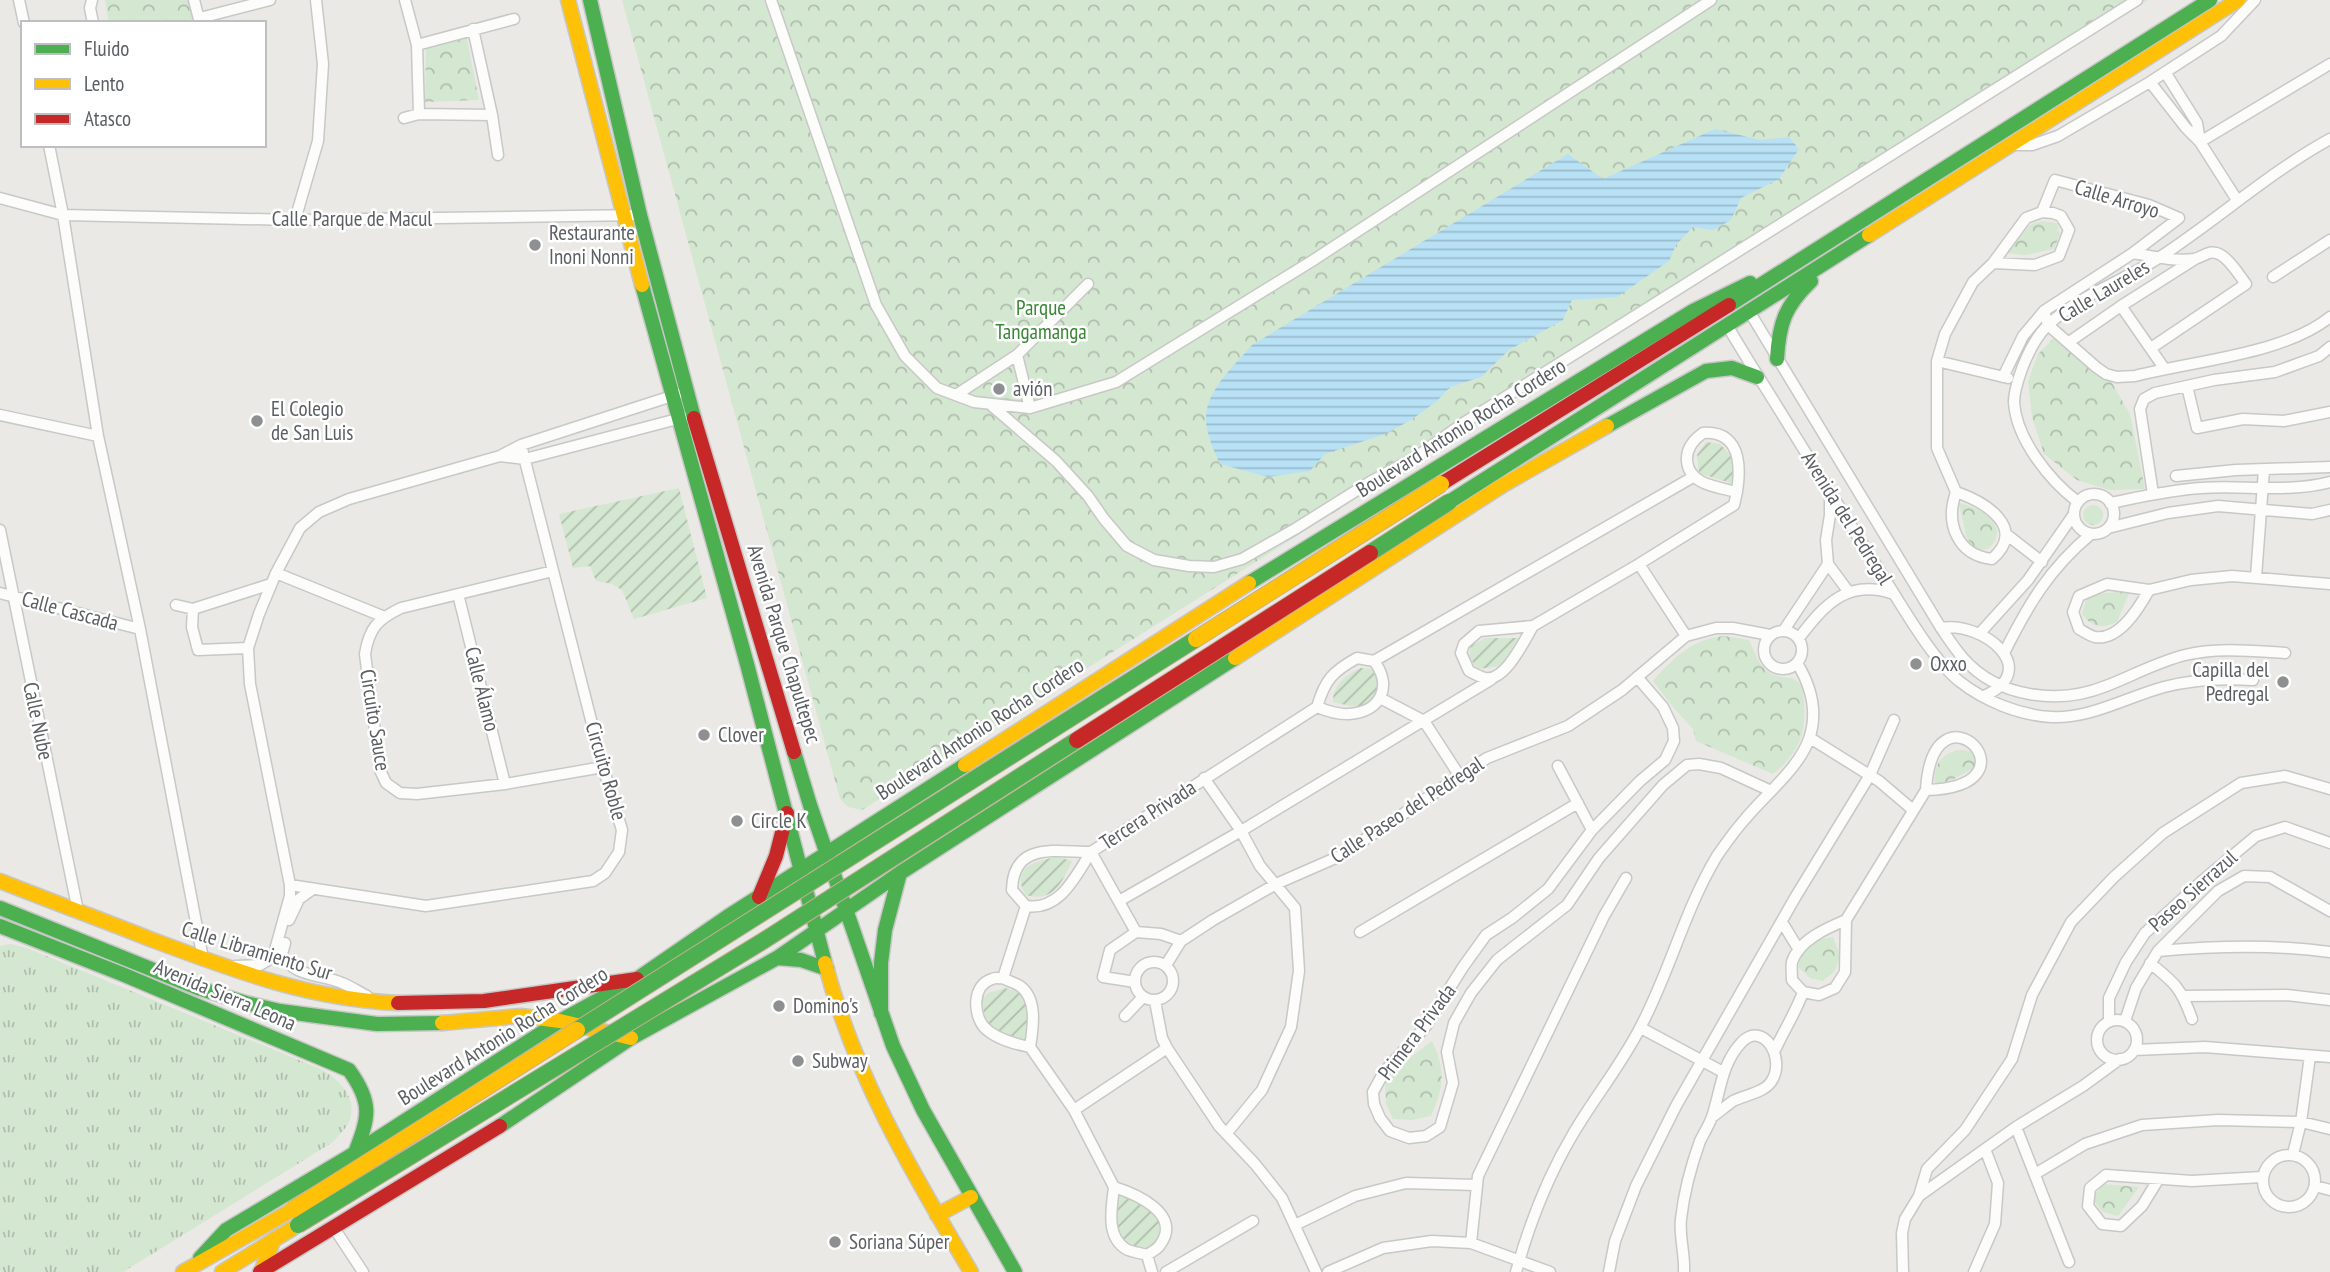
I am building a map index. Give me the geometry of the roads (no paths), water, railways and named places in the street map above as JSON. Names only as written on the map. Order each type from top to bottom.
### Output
[{"type":"main road","name":"Avenida Parque Chapultepec","points":[[568,0],[622,214],[685,416],[827,969],[864,1077],[900,1150],[971,1272]]},
{"type":"main road","name":"Avenida Parque Chapultepec","points":[[590,0],[679,394]]},
{"type":"main road","points":[[222,1272],[274,1239],[295,1217],[1441,484],[2210,0]]},
{"type":"main road","points":[[188,1269],[295,1217],[774,933],[2238,0]]},
{"type":"main road","points":[[1777,359],[1779,323],[1790,301],[1849,246]]},
{"type":"main road","name":"Boulevard Antonio Rocha Cordero","points":[[188,1269],[226,1230],[355,1153],[560,1021],[637,979],[878,819],[1233,593],[1693,310],[1808,255]]},
{"type":"main road","points":[[261,1272],[509,1121],[631,1038],[777,958],[900,873],[1503,485],[1706,371],[1722,366],[1739,368],[1757,377]]},
{"type":"main road","name":"Avenida Parque Chapultepec","points":[[685,416],[810,805],[893,1046],[923,1110],[1015,1272]]},
{"type":"main road","points":[[1503,485],[1562,431]]},
{"type":"main road","points":[[758,897],[774,868],[783,841],[787,813]]},
{"type":"main road","points":[[878,819],[869,841],[873,854],[877,862],[900,873]]},
{"type":"main road","points":[[881,1013],[881,963],[885,930],[900,873]]},
{"type":"main road","name":"Calle Libramiento Sur","points":[[0,881],[203,959],[299,990],[331,997],[379,1002],[450,1003],[535,997],[637,979]]},
{"type":"main road","points":[[727,917],[770,900],[789,906],[793,926],[788,936],[757,969]]},
{"type":"main road","points":[[0,908],[198,988],[280,1011],[377,1024],[451,1023],[521,1016],[560,1021],[631,1038]]},
{"type":"main road","name":"Avenida Sierra Leona","points":[[0,926],[122,974],[349,1070],[364,1090],[368,1117],[355,1153]]},
{"type":"main road","points":[[102,950],[122,974]]},
{"type":"main road","points":[[777,958],[801,960],[827,969]]},
{"type":"main road","points":[[937,1215],[971,1197]]},
{"type":"main road","points":[[261,1272],[274,1239]]},
{"type":"street","points":[[19,0],[24,21]]},
{"type":"street","points":[[92,0],[90,8],[93,21]]},
{"type":"street","points":[[194,0],[200,20],[270,0]]},
{"type":"street","points":[[295,220],[318,141],[323,64],[316,0]]},
{"type":"street","points":[[405,0],[417,45],[419,114]]},
{"type":"street","points":[[771,0],[876,305],[905,356],[937,387],[956,395],[991,405],[1030,408],[1116,382],[1322,254],[1711,0]]},
{"type":"street","points":[[991,405],[1056,461],[1088,496],[1127,546],[1154,560],[1189,566],[1214,567],[1242,559],[1416,457],[1537,376],[2137,0]]},
{"type":"street","points":[[2008,145],[2032,145],[2058,136],[2150,82],[2221,36],[2255,0]]},
{"type":"street","points":[[417,45],[514,19]]},
{"type":"street","points":[[473,29],[498,155]]},
{"type":"street","points":[[2200,142],[2330,64]]},
{"type":"street","points":[[2165,72],[2197,123],[2200,142]]},
{"type":"street","points":[[2150,82],[2200,142],[2236,200]]},
{"type":"street","points":[[404,118],[419,114],[492,115]]},
{"type":"street","name":"Calle Laureles","points":[[2078,502],[2061,489],[2037,461],[2021,426],[2014,402],[2018,381],[2036,338],[2068,309],[2160,257],[2236,200],[2330,139]]},
{"type":"street","points":[[49,147],[63,215],[98,436],[140,629],[203,959]]},
{"type":"street","name":"Calle Arroyo","points":[[2042,212],[2055,180],[2149,205],[2179,218],[2133,253]]},
{"type":"street","name":"Calle Parque de Macul","points":[[0,198],[63,215],[295,220],[640,215]]},
{"type":"street","points":[[1993,264],[2035,265],[2059,256],[2069,230],[2061,216],[2042,212],[2026,218],[1993,264],[1973,282],[1945,334],[1937,360],[1937,448],[1956,492],[1951,506],[1952,521],[1964,548],[1977,557],[1992,559],[2003,550],[2007,534]]},
{"type":"street","points":[[2273,277],[2330,240]]},
{"type":"street","points":[[2069,342],[2195,259],[2208,252],[2218,253],[2246,285],[2151,348]]},
{"type":"street","points":[[2003,377],[2023,336],[2044,311],[2133,253],[2195,259]]},
{"type":"street","points":[[956,395],[1017,355],[1088,284]]},
{"type":"street","points":[[2121,306],[2164,368]]},
{"type":"street","name":"Avenida del Pedregal","points":[[1749,311],[1941,628],[1964,659],[2000,686],[2032,695],[2083,694],[2186,654],[2224,650],[2286,653]]},
{"type":"street","points":[[2044,311],[2048,325],[2096,367],[2117,377],[2134,376],[2273,345],[2296,337],[2330,317]]},
{"type":"street","name":"Avenida del Pedregal","points":[[1727,325],[1895,594],[1957,680],[1984,696],[2021,712],[2064,717],[2191,681],[2222,678],[2253,680]]},
{"type":"street","points":[[2152,494],[2140,409],[2144,399],[2187,386],[2275,372],[2319,356],[2330,347]]},
{"type":"street","points":[[1017,355],[1030,408]]},
{"type":"street","points":[[1937,360],[2018,381]]},
{"type":"street","points":[[2187,386],[2197,428],[2243,419],[2284,421],[2330,412]]},
{"type":"street","points":[[379,1002],[340,982],[294,969],[279,953],[290,885],[250,684],[248,648],[276,573],[300,528],[319,512],[349,499],[500,456],[521,445],[679,394]]},
{"type":"street","points":[[1790,427],[1811,414]]},
{"type":"street","points":[[0,415],[98,436]]},
{"type":"street","points":[[500,456],[524,459],[685,416]]},
{"type":"street","points":[[1496,677],[1486,679],[1469,671],[1461,653],[1464,644],[1479,631],[1533,626],[1734,505],[1737,492],[1738,458],[1732,445],[1717,434],[1703,433],[1689,447],[1688,471],[1693,477],[1715,487],[1737,492]]},
{"type":"street","name":"Circuito Roble","points":[[290,885],[426,906],[593,881],[605,873],[619,852],[622,830],[521,445]]},
{"type":"street","points":[[2110,503],[2152,494],[2203,488],[2263,488],[2328,483],[2329,467],[2236,470],[2176,476]]},
{"type":"street","points":[[2256,576],[2264,470]]},
{"type":"street","points":[[2202,473],[2203,488]]},
{"type":"street","points":[[1374,660],[1382,671],[1385,689],[1368,710],[1348,715],[1317,707],[1323,688],[1332,673],[1357,658],[1374,660],[1693,477]]},
{"type":"street","points":[[2218,506],[2220,488]]},
{"type":"street","points":[[1956,492],[1970,497],[2001,519],[2007,534],[2042,562]]},
{"type":"street","points":[[1830,493],[1826,540],[1828,564],[1848,591]]},
{"type":"street","points":[[1980,633],[2042,562],[2074,514],[2078,502],[2085,496],[2104,497],[2110,503],[2113,512],[2108,528]]},
{"type":"street","points":[[2074,514],[2076,524],[2082,531],[2091,534],[2168,513],[2218,506],[2312,514],[2330,510]]},
{"type":"street","name":"Calle Nube","points":[[0,530],[78,911]]},
{"type":"street","points":[[2004,653],[2039,588],[2063,559],[2091,534]]},
{"type":"street","points":[[1639,564],[1686,636]]},
{"type":"street","points":[[1784,630],[1828,564]]},
{"type":"street","points":[[276,573],[382,617],[401,608],[553,571]]},
{"type":"street","points":[[2149,590],[2139,607],[2114,632],[2096,637],[2079,629],[2073,612],[2079,596],[2107,584],[2149,590],[2191,580],[2256,576],[2330,584]]},
{"type":"street","points":[[2028,580],[2039,588]]},
{"type":"street","points":[[176,605],[193,609],[271,584]]},
{"type":"street","points":[[1799,638],[1817,615],[1848,591],[1870,588],[1895,594]]},
{"type":"street","name":"Calle Cascada","points":[[0,593],[140,629]]},
{"type":"street","name":"Calle Álamo","points":[[458,594],[505,784]]},
{"type":"street","points":[[1803,601],[1817,615]]},
{"type":"street","points":[[193,609],[192,627],[198,650],[248,648]]},
{"type":"street","name":"Circuito Sauce","points":[[382,617],[372,629],[365,654],[380,770],[386,783],[400,793],[417,794],[505,784],[604,767]]},
{"type":"street","points":[[1119,901],[1241,831],[1496,677],[1507,668],[1533,626]]},
{"type":"street","points":[[1941,628],[1956,627],[1980,633],[2004,653],[2008,671],[2000,686],[1984,696]]},
{"type":"street","name":"Calle Paseo del Pedregal","points":[[1166,965],[1181,940],[1276,884],[1340,856],[1488,758],[1568,726],[1622,690],[1686,636],[1716,628],[1733,628],[1770,635]]},
{"type":"street","points":[[1784,630],[1799,638],[1802,651],[1797,663],[1787,669],[1774,668],[1763,653],[1766,640],[1770,635],[1784,630]]},
{"type":"street","points":[[1516,1272],[1548,1182],[1571,1136],[1641,1028],[1688,916],[1717,857],[1745,818],[1799,758],[1810,738],[1813,703],[1807,680],[1797,663]]},
{"type":"street","name":"Primera Privada","points":[[1637,677],[1663,707],[1673,727],[1674,741],[1665,760],[1640,781],[1592,830],[1548,889],[1513,918],[1486,935],[1426,1026],[1384,1072],[1373,1092],[1374,1104],[1380,1118],[1390,1130],[1409,1138],[1426,1136],[1440,1127],[1453,1083],[1447,1052],[1454,1023],[1471,993],[1497,960],[1567,905],[1598,858],[1663,785],[1687,765],[1699,764],[1721,768],[1771,791]]},
{"type":"street","points":[[1380,698],[1424,721],[1459,775]]},
{"type":"street","name":"Tercera Privada","points":[[1091,852],[1317,707]]},
{"type":"street","points":[[1609,1272],[1615,1241],[1636,1186],[1676,1106],[1870,775],[1894,720]]},
{"type":"street","points":[[1846,920],[1804,943],[1799,950],[1792,963],[1792,980],[1803,992],[1819,995],[1835,988],[1845,972],[1846,920],[1926,790],[1934,753],[1947,740],[1957,737],[1963,737],[1975,745],[1980,762],[1978,770],[1969,781],[1951,789],[1926,790]]},
{"type":"street","points":[[1810,738],[1870,775],[1913,810]]},
{"type":"street","points":[[1558,766],[1592,830]]},
{"type":"street","points":[[1903,1272],[1902,1233],[1905,1219],[1919,1196],[1927,1169],[1965,1130],[2012,1059],[2032,995],[2071,922],[2114,877],[2163,833],[2241,783],[2285,776],[2330,789]]},
{"type":"street","name":"Tercera Privada","points":[[1204,778],[1241,831],[1260,866],[1295,908],[1299,971],[1291,1027],[1262,1090],[1226,1134]]},
{"type":"street","points":[[1360,932],[1578,803]]},
{"type":"street","name":"Paseo Sierrazul","points":[[2109,1022],[2109,998],[2126,962],[2146,933],[2256,836],[2285,827],[2330,843]]},
{"type":"street","points":[[1044,850],[1091,852],[1072,882],[1055,901],[1038,907],[1026,906],[1012,890],[1012,875],[1024,858],[1044,850]]},
{"type":"street","points":[[1091,852],[1136,932]]},
{"type":"street","points":[[2125,1021],[2136,988],[2158,951],[2218,891],[2244,876],[2270,877],[2330,911]]},
{"type":"street","points":[[1471,1243],[1478,1176],[1604,916],[1626,878]]},
{"type":"street","points":[[226,967],[260,965],[279,953],[293,909],[299,899],[313,889]]},
{"type":"street","points":[[1003,978],[1026,906]]},
{"type":"street","points":[[1782,922],[1799,950]]},
{"type":"street","points":[[1135,982],[1103,976],[1110,950],[1136,932],[1161,934],[1181,940]]},
{"type":"street","points":[[2158,951],[2207,947],[2306,948],[2330,952]]},
{"type":"street","points":[[1160,962],[1166,965],[1173,975],[1173,987],[1166,997],[1155,1001],[1143,998],[1135,982],[1138,970],[1148,963],[1160,962]]},
{"type":"street","points":[[2150,962],[2170,979],[2184,996],[2192,1019]]},
{"type":"street","points":[[1030,1047],[999,1037],[986,1029],[976,1016],[976,998],[983,985],[992,979],[1003,978],[1022,986],[1031,1002],[1034,1022],[1030,1047],[1074,1110],[1114,1187],[1111,1220],[1114,1236],[1126,1249],[1147,1255]]},
{"type":"street","points":[[1775,1050],[1797,1011],[1803,992]]},
{"type":"street","points":[[2184,996],[2287,995],[2330,1000]]},
{"type":"street","points":[[1125,1016],[1143,998]]},
{"type":"street","points":[[1155,1001],[1162,1038],[1167,1048],[1226,1134],[1282,1198],[1316,1272]]},
{"type":"street","points":[[2117,1019],[2125,1021],[2134,1028],[2137,1038],[2134,1049],[2127,1057],[2110,1059],[2103,1054],[2097,1039],[2101,1028],[2117,1019]]},
{"type":"street","points":[[1641,1028],[1723,1072]]},
{"type":"street","points":[[1684,1272],[1681,1223],[1685,1190],[1700,1141],[1712,1117],[1723,1072],[1731,1055],[1743,1040],[1754,1035],[1766,1039],[1775,1050],[1777,1063],[1771,1082],[1734,1101],[1712,1117]]},
{"type":"street","points":[[2134,1049],[2205,1047],[2330,1057]]},
{"type":"street","points":[[1074,1110],[1167,1048]]},
{"type":"street","points":[[2098,1073],[2098,1064],[2103,1054]]},
{"type":"street","points":[[2293,1154],[2301,1122],[2310,1056]]},
{"type":"street","points":[[1919,1196],[2016,1127],[2083,1086],[2120,1059]]},
{"type":"street","points":[[2035,1174],[2085,1144],[2142,1125],[2218,1120],[2301,1122],[2330,1129]]},
{"type":"street","points":[[2016,1127],[2069,1262]]},
{"type":"street","points":[[1973,1272],[1995,1224],[1998,1183],[1985,1149]]},
{"type":"street","points":[[2293,1154],[2311,1165],[2315,1186],[2307,1200],[2292,1208],[2276,1205],[2265,1193],[2262,1177],[2268,1164],[2279,1156],[2293,1154]]},
{"type":"street","points":[[2158,1180],[2142,1206],[2121,1226],[2102,1224],[2088,1206],[2091,1188],[2106,1175],[2192,1181],[2262,1177]]},
{"type":"street","points":[[1296,1225],[1355,1196],[1406,1183],[1476,1185]]},
{"type":"street","points":[[2315,1186],[2330,1190]]},
{"type":"street","points":[[1114,1187],[1132,1192],[1162,1214],[1166,1229],[1160,1245],[1147,1255]]},
{"type":"street","points":[[1166,1272],[1253,1221]]},
{"type":"street","points":[[334,1227],[363,1272]]},
{"type":"street","points":[[1328,1272],[1383,1248],[1432,1241],[1471,1243],[1550,1272]]},
{"type":"street","points":[[1147,1255],[1152,1272]]},
{"type":"water","points":[[1715,129],[1760,140],[1789,137],[1799,149],[1779,179],[1741,198],[1731,220],[1713,230],[1693,227],[1676,245],[1669,261],[1617,297],[1572,300],[1563,320],[1509,350],[1481,377],[1450,387],[1437,401],[1411,420],[1385,434],[1325,454],[1310,471],[1268,477],[1220,464],[1207,428],[1208,407],[1223,378],[1252,345],[1568,154],[1603,179]]},
{"type":"place","name":"Restaurante Inoni Nonni","points":[[535,245]]},
{"type":"place","name":"avión","points":[[999,389]]},
{"type":"place","name":"El Colegio de San Luis","points":[[257,421]]},
{"type":"place","name":"Oxxo","points":[[1916,664]]},
{"type":"place","name":"Capilla del Pedregal","points":[[2283,682]]},
{"type":"place","name":"Clover","points":[[704,735]]},
{"type":"place","name":"Circle K","points":[[737,821]]},
{"type":"place","name":"Domino's","points":[[779,1006]]},
{"type":"place","name":"Subway","points":[[798,1061]]},
{"type":"place","name":"Soriana Súper","points":[[835,1242]]},
{"type":"park label","name":"Parque Tangamanga","points":[[1041,320]]}]
